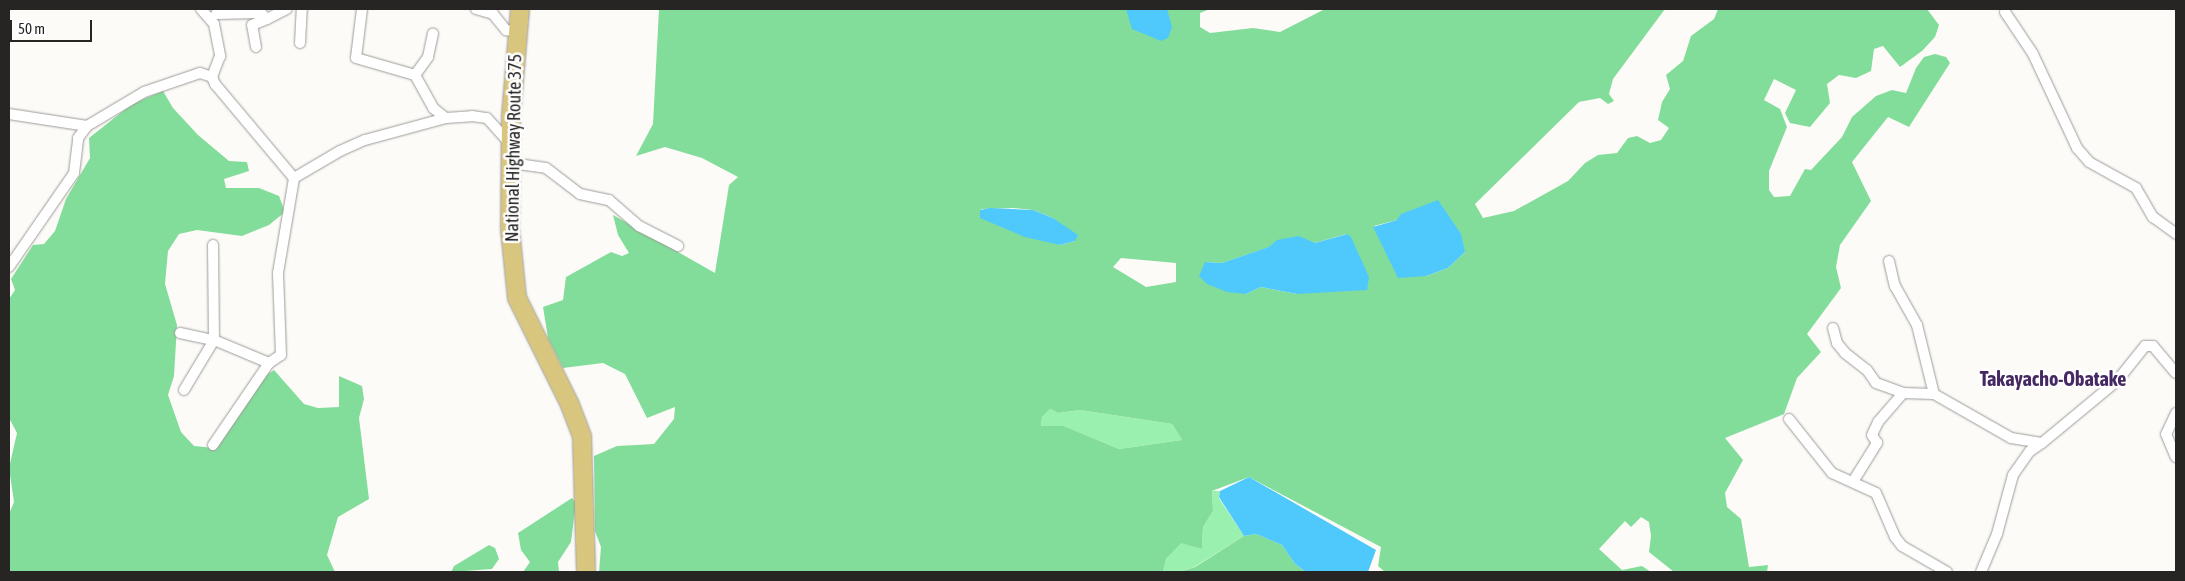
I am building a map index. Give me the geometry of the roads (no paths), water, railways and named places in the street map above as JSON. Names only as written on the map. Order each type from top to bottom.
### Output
[{"type":"highway","name":"National Highway Route 375","points":[[520,9],[516,32],[510,229],[517,298],[570,405],[582,437],[586,572]]},
{"type":"street","points":[[208,13],[228,9]]},
{"type":"street","points":[[256,46],[252,25],[287,9]]},
{"type":"street","points":[[300,42],[302,9]]},
{"type":"street","points":[[362,9],[356,58],[415,75],[433,108],[446,118]]},
{"type":"street","points":[[476,9],[493,14],[506,30],[516,32]]},
{"type":"street","points":[[2005,12],[2033,54],[2077,148],[2090,162],[2136,188],[2153,217],[2176,234]]},
{"type":"street","points":[[208,13],[261,13],[267,19]]},
{"type":"street","points":[[208,13],[214,24],[220,56],[212,77]]},
{"type":"street","points":[[415,75],[428,57],[433,34]]},
{"type":"street","points":[[9,267],[74,174],[78,138],[87,126],[144,92],[200,73],[212,77],[294,178],[278,273],[281,355],[269,363],[213,445]]},
{"type":"street","points":[[9,114],[87,126]]},
{"type":"street","points":[[294,178],[340,150],[366,140],[446,118],[472,116],[487,118],[506,138],[512,140]]},
{"type":"street","points":[[511,163],[546,168],[580,194],[609,200],[639,226],[678,246]]},
{"type":"street","points":[[184,390],[214,340],[213,245]]},
{"type":"street","points":[[1890,261],[1895,286],[1917,325],[1934,394]]},
{"type":"street","points":[[1833,328],[1837,343],[1845,353],[1867,370],[1876,383],[1903,393],[1934,394],[2011,438],[2042,443]]},
{"type":"street","points":[[180,333],[214,340],[269,363]]},
{"type":"street","points":[[1981,572],[1997,534],[2013,475],[2030,450],[2042,443],[2118,381],[2145,346],[2153,346],[2176,373]]},
{"type":"street","points":[[1854,480],[1877,443],[1872,435],[1878,422],[1903,393]]},
{"type":"street","points":[[2176,413],[2166,434],[2176,457]]},
{"type":"street","points":[[1789,419],[1832,473],[1854,480],[1879,497],[1895,537],[1902,546],[1947,572]]},
{"type":"water","points":[[1126,9],[1167,9],[1172,27],[1168,38],[1161,41],[1132,29]]},
{"type":"water","points":[[1438,200],[1461,234],[1465,252],[1448,268],[1426,276],[1398,278],[1373,227],[1397,220],[1401,214]]},
{"type":"water","points":[[990,208],[1033,210],[1053,218],[1078,235],[1075,241],[1060,245],[1025,237],[980,218],[980,210]]},
{"type":"water","points":[[1347,234],[1351,237],[1369,277],[1367,290],[1297,294],[1261,287],[1246,294],[1227,292],[1207,284],[1199,276],[1205,262],[1222,263],[1269,247],[1277,240],[1299,236],[1315,243]]},
{"type":"water","points":[[1249,477],[1376,550],[1368,572],[1306,572],[1295,564],[1282,545],[1256,534],[1244,536],[1219,497],[1220,491]]},
{"type":"district","name":"Takayacho-Obatake","points":[[2053,378]]}]
